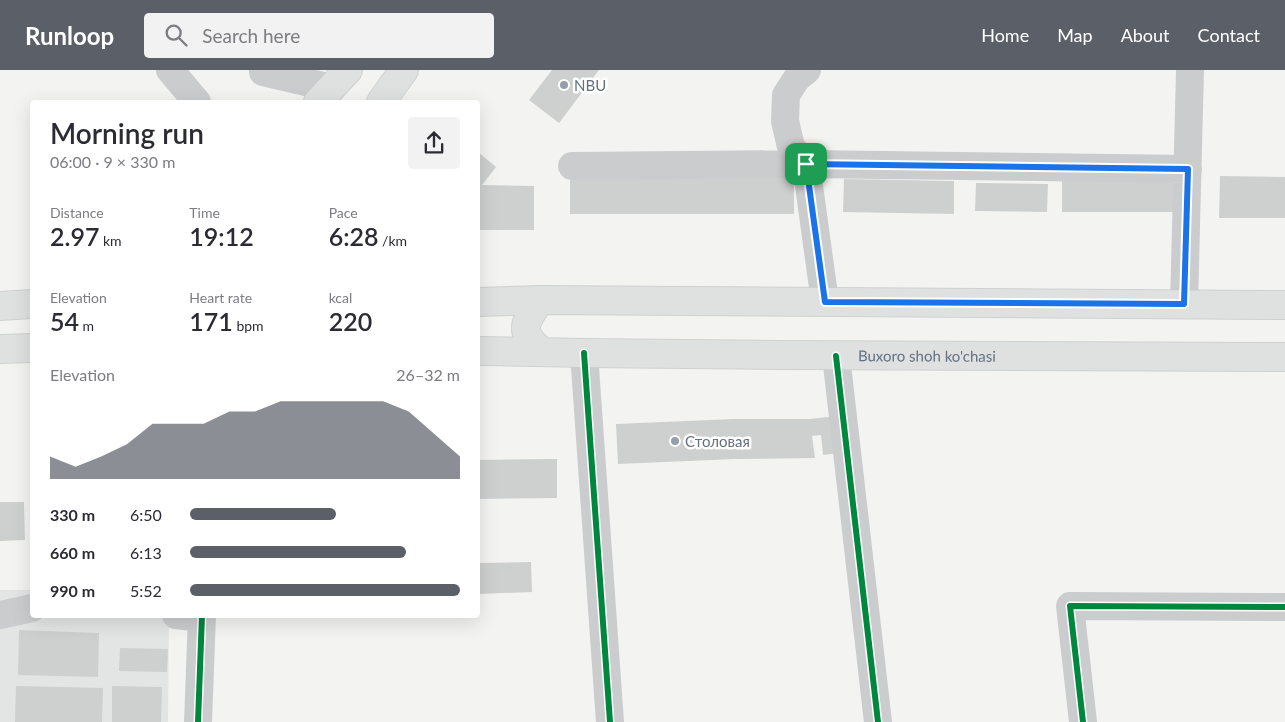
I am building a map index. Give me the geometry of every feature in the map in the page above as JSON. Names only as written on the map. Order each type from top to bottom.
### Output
[{"type":"main road","points":[[382,100],[404,70]]},
{"type":"main road","points":[[540,300],[527,318],[525,326],[529,339],[542,352]]},
{"type":"main road","points":[[480,302],[540,300],[1285,305]]},
{"type":"main road","points":[[0,306],[30,304]]},
{"type":"main road","points":[[0,349],[30,348]]},
{"type":"main road","name":"Buxoro shoh ko'chasi","points":[[480,350],[584,354],[1285,357]]},
{"type":"street","points":[[170,70],[195,100]]},
{"type":"street","points":[[263,70],[264,72],[338,81]]},
{"type":"street","points":[[807,70],[796,78],[786,95],[785,121],[791,147],[806,164],[825,302]]},
{"type":"street","points":[[1184,304],[1190,70]]},
{"type":"street","points":[[572,166],[806,164],[1188,169]]},
{"type":"street","points":[[584,354],[610,722]]},
{"type":"street","points":[[836,356],[878,722]]},
{"type":"street","points":[[1083,722],[1070,606],[1285,607]]},
{"type":"street","points":[[0,615],[30,608]]},
{"type":"street","points":[[198,722],[202,618]]},
{"type":"shaded area","points":[[0,590],[30,590],[30,618],[169,618],[168,722],[0,722]]},
{"type":"building","name":"NBU","points":[[552,70],[599,70],[559,123],[529,100]]},
{"type":"building","points":[[480,154],[496,167],[482,185],[534,186],[534,230],[480,230]]},
{"type":"building","points":[[1220,176],[1285,177],[1285,218],[1219,218]]},
{"type":"building","points":[[794,177],[794,214],[570,214],[570,178]]},
{"type":"building","points":[[1062,178],[1173,178],[1173,212],[1062,212]]},
{"type":"building","points":[[844,179],[954,181],[954,214],[843,212]]},
{"type":"building","points":[[976,183],[1048,184],[1047,212],[975,211]]},
{"type":"building","points":[[836,416],[840,453],[823,455],[821,435],[812,436],[815,458],[618,464],[616,424],[733,419],[810,419]]},
{"type":"building","points":[[557,459],[557,498],[480,499],[480,460]]},
{"type":"building","points":[[0,502],[24,502],[25,540],[0,541]]},
{"type":"building","points":[[531,562],[532,592],[480,594],[480,563]]},
{"type":"building","points":[[19,630],[99,633],[98,677],[18,675]]},
{"type":"building","points":[[120,648],[168,649],[167,672],[119,671]]},
{"type":"building","points":[[16,686],[103,688],[102,722],[15,722]]},
{"type":"building","points":[[112,686],[162,687],[161,722],[112,722]]},
{"type":"cycle path","points":[[584,353],[610,722]]},
{"type":"cycle path","points":[[836,356],[878,722]]},
{"type":"cycle path","points":[[1083,722],[1070,606],[1285,607]]},
{"type":"cycle path","points":[[198,722],[202,618]]},
{"type":"place","name":"NBU","points":[[564,85]]},
{"type":"place","name":"Столовая","points":[[675,441]]},
{"type":"route","points":[[806,164],[1188,169],[1184,304],[825,302],[806,164]]}]
